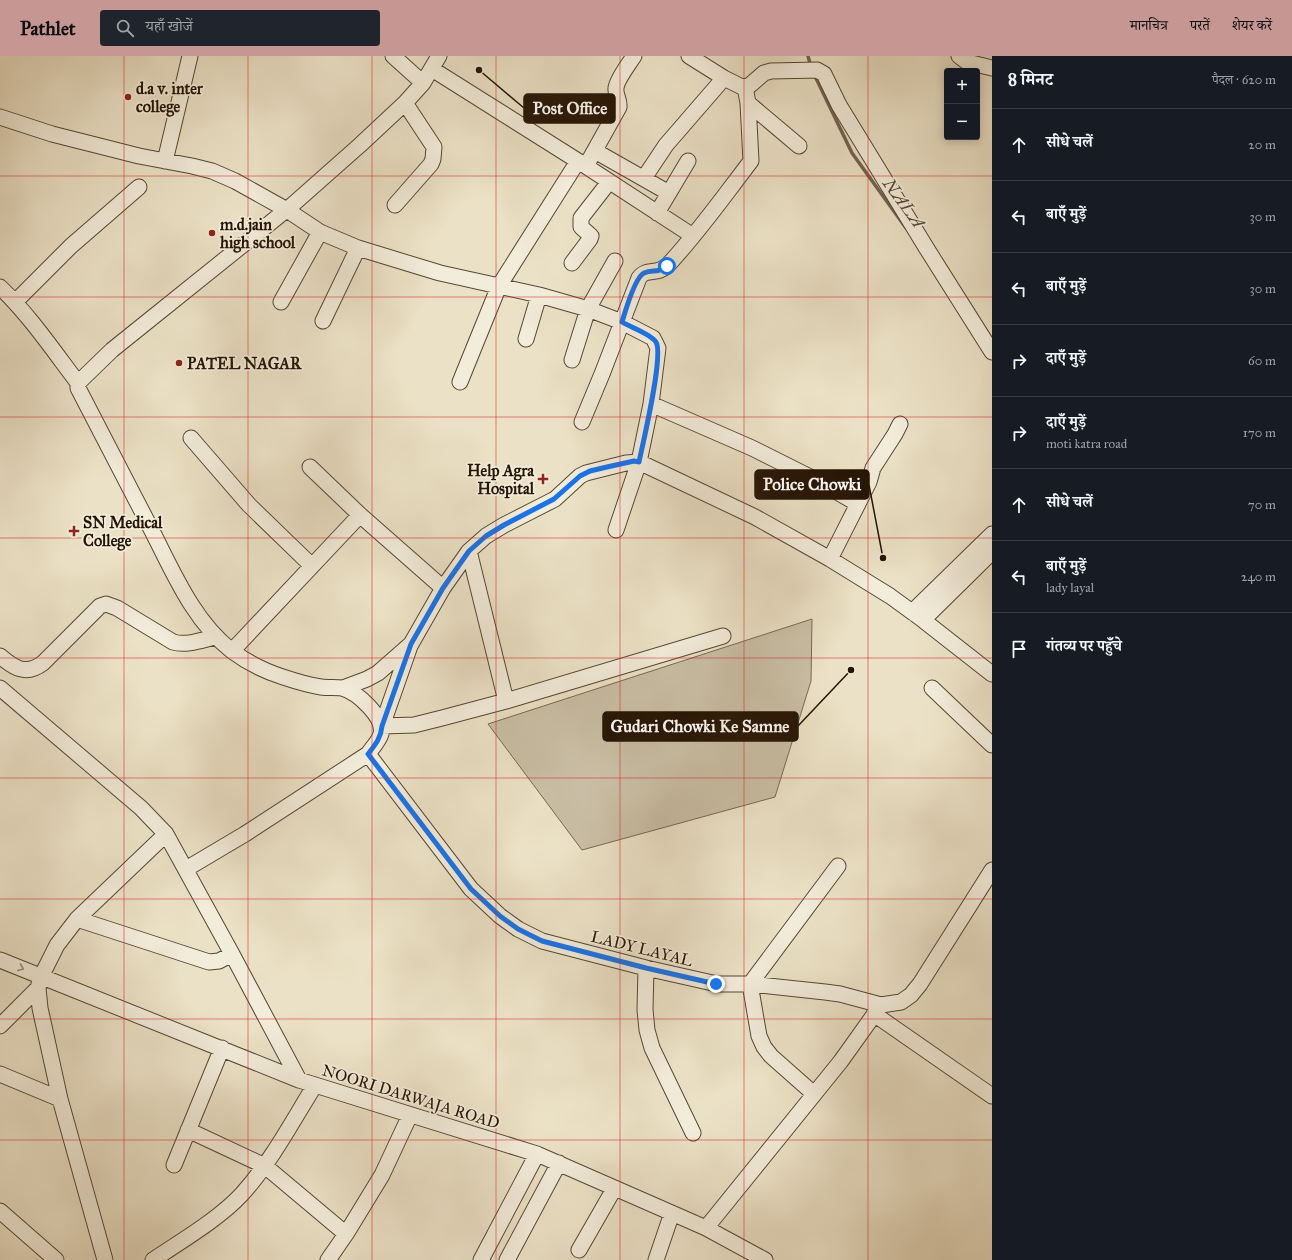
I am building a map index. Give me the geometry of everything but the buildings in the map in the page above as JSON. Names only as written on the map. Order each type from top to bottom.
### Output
[{"type":"street","points":[[165,160],[190,56]]},
{"type":"street","points":[[393,56],[423,83]]},
{"type":"street","points":[[460,382],[499,286],[582,164],[595,151],[619,107],[619,100],[616,93],[617,84],[634,56]]},
{"type":"street","points":[[689,56],[724,78],[739,86],[745,87],[764,73],[771,71],[800,69],[817,70],[824,74],[839,105],[992,352]]},
{"type":"street","points":[[959,56],[966,62],[992,68]]},
{"type":"street","points":[[78,383],[112,350],[287,210],[360,146],[405,103],[423,83],[435,62],[582,164],[693,236]]},
{"type":"street","points":[[644,178],[666,145],[724,78]]},
{"type":"street","points":[[582,422],[639,278],[646,272],[658,272],[667,266],[693,236],[751,161],[748,103],[745,87]]},
{"type":"street","points":[[396,205],[431,164],[434,153],[434,147],[405,103]]},
{"type":"street","points":[[748,103],[799,146]]},
{"type":"street","points":[[0,117],[52,134],[139,156],[165,160],[212,171],[235,181],[287,210],[320,232],[358,248],[440,273],[539,295],[588,309],[622,322],[653,338],[658,348],[651,404],[639,462],[616,530]]},
{"type":"street","points":[[595,151],[669,193]]},
{"type":"street","points":[[657,213],[688,162]]},
{"type":"street","points":[[572,263],[590,239],[590,236],[582,227],[581,218],[609,182]]},
{"type":"street","points":[[15,302],[71,246],[139,187]]},
{"type":"street","points":[[281,302],[320,232]]},
{"type":"street","points":[[323,321],[358,248]]},
{"type":"street","points":[[572,360],[588,309],[615,261]]},
{"type":"street","points":[[0,287],[42,334],[78,383],[78,388],[190,604],[215,637],[232,651],[266,672],[307,684],[323,687],[343,688],[378,673],[411,644]]},
{"type":"street","points":[[526,338],[539,295]]},
{"type":"street","points":[[651,404],[752,448],[818,481],[858,504]]},
{"type":"street","points":[[830,559],[869,482],[873,468],[900,424]]},
{"type":"street","points":[[191,438],[249,505],[312,566]]},
{"type":"street","points":[[186,869],[245,834],[368,754],[381,733],[382,726],[411,644],[443,588],[469,551],[486,536],[554,499],[580,476],[590,471],[634,461],[639,462],[755,517],[830,559],[890,596],[992,674]]},
{"type":"street","points":[[310,467],[360,515],[443,588]]},
{"type":"street","points":[[232,651],[360,515]]},
{"type":"street","points":[[918,616],[992,534]]},
{"type":"street","points":[[469,551],[506,701]]},
{"type":"street","points":[[918,616],[992,552]]},
{"type":"street","points":[[0,656],[8,663],[21,670],[37,668],[100,606],[106,604],[117,608],[172,642],[178,644],[215,637]]},
{"type":"street","points":[[382,726],[414,725],[506,701],[723,636]]},
{"type":"street","points":[[0,688],[141,808],[166,834],[299,1080]]},
{"type":"street","points":[[343,688],[362,699],[374,711],[382,726]]},
{"type":"street","points":[[932,688],[992,745]]},
{"type":"street","name":"LADY LAYAL","points":[[368,754],[471,889],[500,916],[518,929],[542,941],[646,968],[716,984],[750,984],[840,994],[877,1009],[901,1002],[911,995],[920,984],[992,870]]},
{"type":"street","points":[[0,1026],[39,982],[57,945],[76,919],[166,834]]},
{"type":"street","points":[[814,1094],[771,1056],[764,1047],[759,1036],[750,984],[838,866]]},
{"type":"street","points":[[76,919],[209,962],[219,961],[232,954]]},
{"type":"street","name":"NOORI DARWAJA ROAD","points":[[0,960],[39,982],[222,1048],[299,1080],[537,1154],[706,1228],[765,1260]]},
{"type":"street","points":[[646,968],[645,1010],[652,1048],[693,1133]]},
{"type":"street","points":[[39,982],[40,1008],[60,1099],[105,1260]]},
{"type":"street","points":[[706,1228],[841,1061],[877,1009],[992,1096]]},
{"type":"street","points":[[174,1165],[222,1048]]},
{"type":"street","points":[[0,1074],[60,1099]]},
{"type":"street","points":[[153,1260],[200,1229],[225,1210],[241,1195],[265,1166],[316,1085]]},
{"type":"street","points":[[328,1260],[346,1234],[382,1175],[410,1115]]},
{"type":"street","points":[[188,1130],[265,1166],[346,1234]]},
{"type":"street","points":[[481,1260],[537,1154]]},
{"type":"street","points":[[507,1260],[559,1163]]},
{"type":"street","points":[[579,1250],[614,1188]]},
{"type":"street","points":[[0,1211],[56,1260]]},
{"type":"street","points":[[656,1260],[672,1213]]},
{"type":"shaded area","points":[[812,619],[811,681],[775,797],[582,850],[488,724]]},
{"type":"waterway","name":"NALA","points":[[808,56],[811,67]]},
{"type":"waterway","name":"NALA","points":[[814,74],[852,153],[906,228]]},
{"type":"place","name":"Post Office","points":[[479,70]]},
{"type":"place","name":"d.a v. inter college","points":[[128,97]]},
{"type":"place","name":"m.d.jain high school","points":[[212,233]]},
{"type":"place","name":"PATEL NAGAR","points":[[179,363]]},
{"type":"place","name":"Help Agra Hospital","points":[[543,479]]},
{"type":"place","name":"SN Medical College","points":[[74,531]]},
{"type":"place","name":"Police Chowki","points":[[883,558]]},
{"type":"place","name":"Gudari Chowki Ke Samne","points":[[851,670]]},
{"type":"route","points":[[667,266],[658,272],[646,272],[642,274],[639,278],[622,322],[653,338],[658,348],[651,404],[639,462],[634,461],[590,471],[580,476],[560,495],[486,536],[469,551],[443,588],[411,644],[382,726],[381,733],[368,754],[471,889],[500,916],[518,929],[542,941],[620,962],[716,984]]}]
